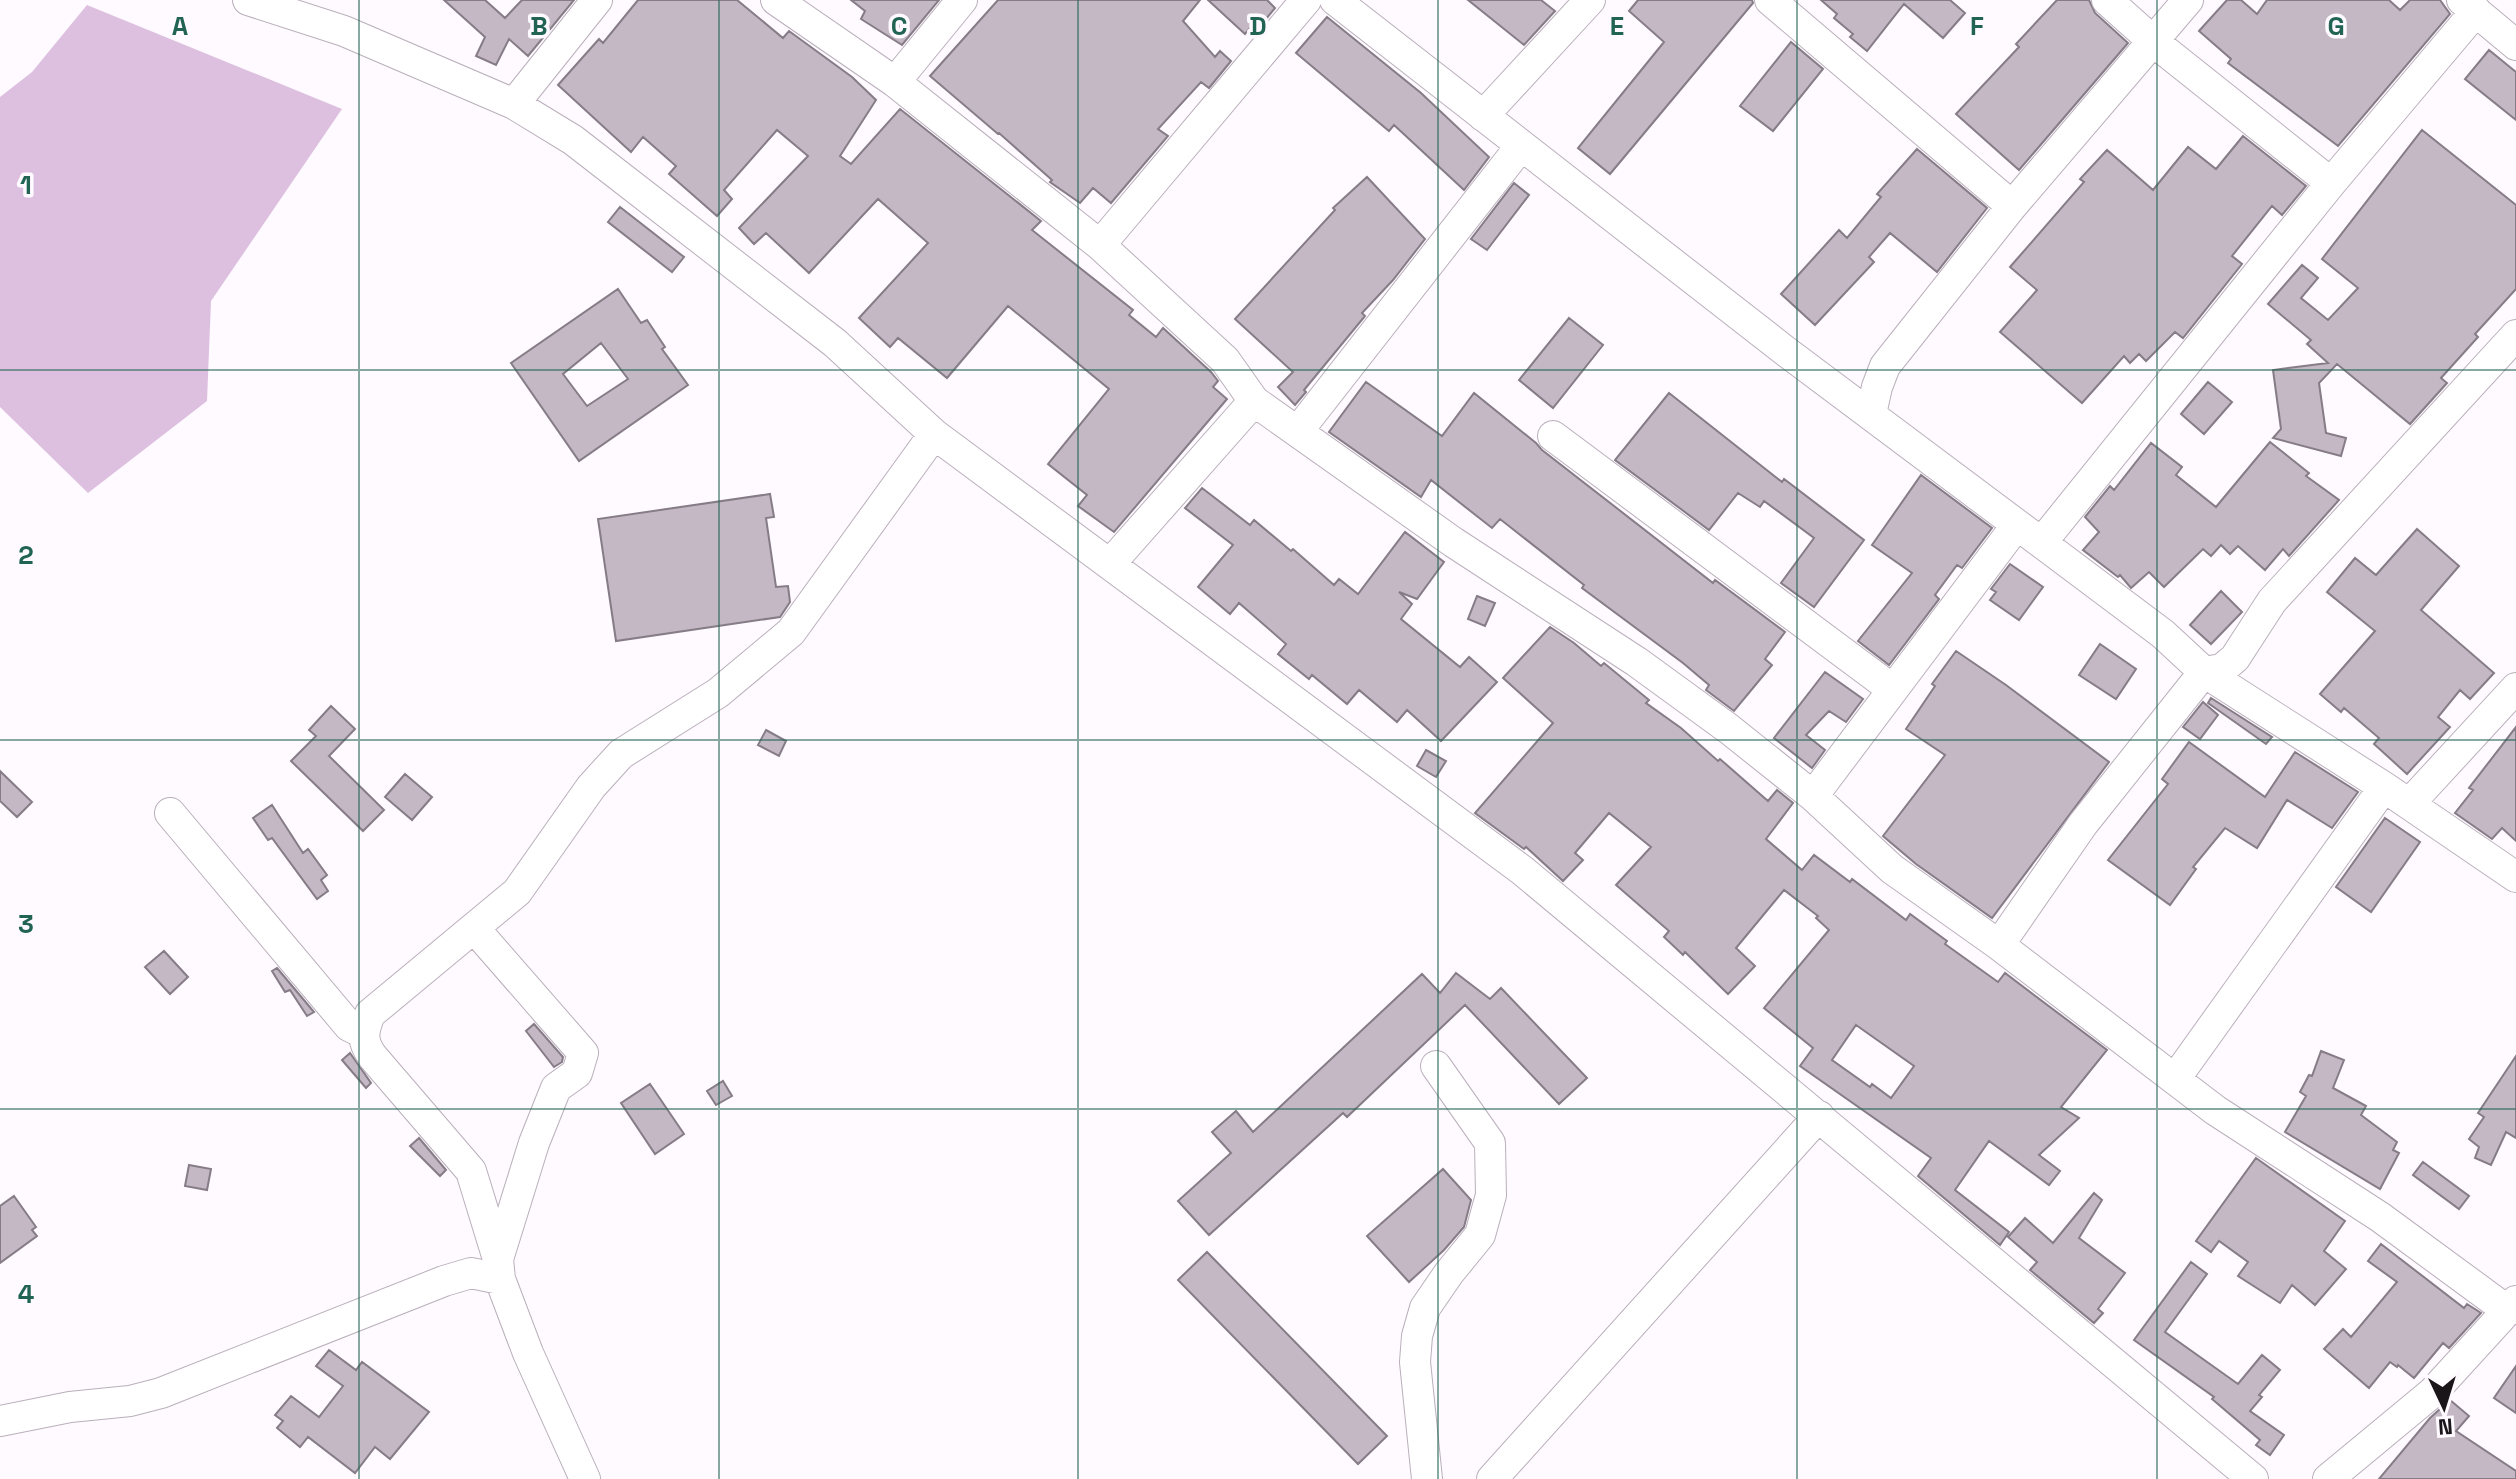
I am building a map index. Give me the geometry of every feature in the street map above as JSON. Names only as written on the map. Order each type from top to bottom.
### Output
[{"type":"street","points":[[248,0],[344,31],[514,104],[573,140],[835,343],[934,434],[1523,871],[2253,1479]]},
{"type":"street","points":[[514,104],[597,0]]},
{"type":"street","points":[[776,0],[895,82],[1100,245],[1225,360],[1254,401],[1453,542],[1637,662],[1729,729],[1813,796],[1892,869],[1999,945],[2215,1110],[2380,1217],[2508,1321],[2433,1392],[2328,1479]]},
{"type":"street","points":[[895,82],[962,0]]},
{"type":"street","points":[[1100,245],[1306,0]]},
{"type":"street","points":[[1335,0],[1520,147],[2016,526],[2042,542],[2163,634],[2204,672],[2384,787],[2516,877]]},
{"type":"street","points":[[1483,116],[1590,0]]},
{"type":"street","points":[[1770,0],[2012,206]]},
{"type":"street","points":[[2107,0],[2154,42],[2331,183]]},
{"type":"street","points":[[1871,414],[1885,366],[2012,206],[2188,0]]},
{"type":"street","points":[[2042,542],[2469,6],[2516,45]]},
{"type":"street","points":[[1298,431],[1520,147]]},
{"type":"street","points":[[1999,945],[2083,824],[2204,672],[2222,669],[2235,658],[2272,601],[2511,351]]},
{"type":"street","points":[[1110,564],[1254,401]]},
{"type":"street","points":[[585,1479],[528,1353],[499,1269],[471,1171],[442,1140],[391,1074],[373,1057],[364,1045],[363,1033],[370,1014],[517,892],[591,787],[621,754],[718,693],[791,632],[934,434]]},
{"type":"street","points":[[1553,436],[1892,689]]},
{"type":"street","points":[[1813,796],[2016,526]]},
{"type":"street","points":[[2409,804],[2516,688]]},
{"type":"street","points":[[2175,1079],[2384,787]]},
{"type":"street","points":[[170,813],[349,1026],[363,1033]]},
{"type":"street","points":[[474,928],[583,1053],[577,1073],[556,1088],[534,1143],[499,1269]]},
{"type":"street","points":[[1427,1479],[1415,1362],[1417,1336],[1425,1308],[1480,1235],[1491,1195],[1490,1143],[1436,1066]]},
{"type":"street","points":[[1492,1479],[1819,1116]]},
{"type":"street","points":[[0,1421],[70,1407],[130,1401],[161,1393],[444,1281],[499,1269]]},
{"type":"shaded area","points":[[87,5],[342,109],[211,301],[207,401],[88,493],[0,407],[0,97],[32,72]]},
{"type":"building","points":[[444,0],[485,0],[505,18],[522,0],[574,0],[528,56],[509,39],[496,65],[476,56],[485,37]]},
{"type":"building","points":[[638,0],[737,0],[783,38],[789,31],[852,77],[876,100],[840,156],[851,164],[900,109],[1041,221],[1032,230],[1133,310],[1129,315],[1156,337],[1163,328],[1211,372],[1218,381],[1213,387],[1227,399],[1114,532],[1078,506],[1087,495],[1048,464],[1109,389],[1008,306],[947,378],[898,338],[890,347],[859,318],[928,243],[878,199],[809,273],[766,233],[754,244],[739,228],[808,156],[777,130],[724,190],[732,199],[717,216],[669,174],[676,166],[643,137],[631,152],[558,85],[599,39],[603,43]]},
{"type":"building","points":[[851,0],[939,0],[902,45],[861,19],[865,11]]},
{"type":"building","points":[[998,0],[1200,0],[1183,21],[1215,57],[1220,51],[1231,61],[1209,88],[1201,82],[1158,129],[1168,136],[1111,203],[1093,188],[1080,203],[1050,182],[1052,180],[999,133],[930,76]]},
{"type":"building","points":[[1208,0],[1267,0],[1275,8],[1254,34],[1249,29],[1245,34]]},
{"type":"building","points":[[1468,0],[1541,0],[1555,11],[1524,45]]},
{"type":"building","points":[[1638,0],[1752,0],[1753,3],[1610,174],[1578,148],[1664,42],[1629,11]]},
{"type":"building","points":[[1821,0],[1950,0],[1965,13],[1943,38],[1904,4],[1867,51],[1850,37],[1853,34],[1834,18],[1837,14]]},
{"type":"building","points":[[2057,0],[2089,0],[2095,13],[2128,43],[2019,170],[1956,114],[2019,47],[2016,44]]},
{"type":"building","points":[[2227,0],[2241,0],[2257,14],[2267,0],[2389,0],[2400,10],[2410,0],[2440,0],[2450,14],[2338,146],[2228,63],[2231,59],[2199,31]]},
{"type":"building","points":[[1327,17],[1421,93],[1489,157],[1464,190],[1394,125],[1389,131],[1296,53]]},
{"type":"building","points":[[1791,42],[1823,69],[1773,131],[1740,106]]},
{"type":"building","points":[[2489,50],[2516,72],[2516,120],[2465,79]]},
{"type":"building","points":[[2422,130],[2516,205],[2516,289],[2475,334],[2478,337],[2441,378],[2447,383],[2410,424],[2337,364],[2319,383],[2326,433],[2346,438],[2341,456],[2273,438],[2281,429],[2273,370],[2328,363],[2307,344],[2311,340],[2268,304],[2302,265],[2318,278],[2301,298],[2328,320],[2358,288],[2322,259]]},
{"type":"building","points":[[2243,136],[2306,186],[2282,215],[2272,206],[2232,256],[2242,264],[2183,338],[2175,332],[2146,361],[2139,354],[2130,363],[2124,356],[2082,403],[2000,332],[2037,290],[2010,267],[2084,182],[2080,179],[2107,150],[2153,190],[2188,147],[2216,169]]},
{"type":"building","points":[[1917,149],[1987,208],[1937,272],[1890,233],[1869,257],[1874,262],[1815,325],[1781,294],[1839,230],[1847,238],[1881,197],[1877,194]]},
{"type":"building","points":[[1367,177],[1425,239],[1362,313],[1365,316],[1295,405],[1278,387],[1293,372],[1235,319],[1335,210],[1333,208]]},
{"type":"building","points":[[1514,183],[1529,195],[1487,250],[1471,239]]},
{"type":"building","points":[[620,207],[684,257],[672,272],[608,222]]},
{"type":"building","points":[[618,289],[641,323],[647,320],[665,347],[662,349],[688,385],[579,461],[511,363]],"holes":[[[601,343],[628,379],[587,406],[563,374]]]},
{"type":"building","points":[[1569,318],[1603,345],[1553,408],[1519,380]]},
{"type":"building","points":[[1366,382],[1442,436],[1474,393],[1713,583],[1715,580],[1785,632],[1765,659],[1772,665],[1734,711],[1706,690],[1709,685],[1683,663],[1582,588],[1584,585],[1500,519],[1492,528],[1431,480],[1421,497],[1329,432]]},
{"type":"building","points":[[2208,382],[2232,402],[2204,434],[2181,414]]},
{"type":"building","points":[[1669,393],[1782,482],[1784,479],[1864,540],[1814,607],[1781,583],[1814,538],[1764,501],[1760,507],[1738,493],[1709,530],[1615,460]]},
{"type":"building","points":[[2270,442],[2309,473],[2306,476],[2339,500],[2289,556],[2283,549],[2265,570],[2238,546],[2230,554],[2221,545],[2211,556],[2203,549],[2164,587],[2149,572],[2131,588],[2120,575],[2118,577],[2083,550],[2099,532],[2085,517],[2110,486],[2114,490],[2151,443],[2182,467],[2176,475],[2216,507]]},
{"type":"building","points":[[1921,475],[1992,528],[1962,568],[1957,565],[1935,595],[1939,599],[1889,665],[1858,641],[1912,573],[1872,545]]},
{"type":"building","points":[[1202,488],[1250,525],[1254,520],[1334,585],[1339,579],[1358,594],[1405,532],[1444,562],[1417,599],[1399,592],[1412,604],[1401,619],[1460,667],[1469,657],[1497,682],[1441,741],[1407,710],[1397,722],[1359,690],[1347,704],[1312,675],[1309,679],[1278,654],[1286,644],[1239,603],[1230,614],[1198,587],[1233,545],[1185,508]]},
{"type":"building","points":[[770,494],[774,517],[766,518],[776,587],[788,586],[790,602],[780,617],[616,641],[598,519]]},
{"type":"building","points":[[2417,529],[2459,566],[2421,610],[2494,673],[2470,699],[2460,690],[2438,717],[2450,727],[2407,774],[2374,744],[2379,738],[2344,708],[2341,712],[2320,694],[2375,631],[2327,592],[2355,558],[2376,575]]},
{"type":"building","points":[[2010,564],[2043,587],[2019,620],[1990,600],[1996,592],[1991,589]]},
{"type":"building","points":[[2221,591],[2242,612],[2211,644],[2190,625]]},
{"type":"building","points":[[1477,596],[1495,603],[1485,626],[1468,619]]},
{"type":"building","points":[[1550,627],[1601,666],[1604,663],[1649,700],[1646,703],[1681,728],[1718,761],[1720,759],[1768,801],[1777,790],[1793,803],[1766,839],[1802,870],[1814,855],[1906,920],[1910,914],[1998,982],[2005,973],[2107,1050],[2061,1107],[2079,1118],[2039,1155],[2060,1171],[2049,1185],[1989,1141],[1955,1190],[2009,1232],[2000,1245],[1918,1176],[1931,1158],[1800,1066],[1813,1048],[1764,1008],[1829,930],[1816,918],[1818,916],[1784,890],[1736,948],[1755,966],[1728,994],[1685,952],[1683,955],[1664,937],[1669,931],[1616,885],[1651,847],[1609,813],[1575,853],[1583,860],[1563,881],[1526,847],[1524,849],[1475,813],[1553,723],[1503,678]],"holes":[[[1856,1025],[1914,1066],[1891,1098],[1832,1060]]]},
{"type":"building","points":[[2100,644],[2136,669],[2116,699],[2079,675]]},
{"type":"building","points":[[1956,651],[2109,762],[1992,918],[1916,864],[1883,836],[1945,755],[1906,729]]},
{"type":"building","points":[[1825,672],[1863,699],[1846,722],[1829,711],[1806,735],[1825,750],[1812,768],[1774,738]]},
{"type":"building","points":[[2211,698],[2272,737],[2266,744],[2208,703]]},
{"type":"building","points":[[2203,702],[2218,715],[2200,739],[2183,727]]},
{"type":"building","points":[[331,706],[355,729],[329,756],[384,810],[363,831],[291,761],[316,736],[309,730]]},
{"type":"building","points":[[2516,727],[2516,841],[2502,828],[2492,839],[2455,813],[2473,790],[2469,788]]},
{"type":"building","points":[[766,730],[786,741],[779,756],[758,745]]},
{"type":"building","points":[[2189,742],[2265,797],[2295,752],[2358,792],[2332,828],[2287,800],[2257,848],[2225,828],[2193,867],[2196,869],[2170,905],[2108,860],[2168,784],[2162,779]]},
{"type":"building","points":[[1426,750],[1446,761],[1436,777],[1417,766]]},
{"type":"building","points":[[0,771],[32,802],[17,817],[0,801]]},
{"type":"building","points":[[405,774],[432,797],[412,820],[385,797]]},
{"type":"building","points":[[272,805],[303,853],[308,849],[327,875],[321,880],[328,891],[317,899],[272,838],[268,840],[253,818]]},
{"type":"building","points":[[2385,818],[2420,842],[2371,912],[2336,887]]},
{"type":"building","points":[[164,951],[188,977],[170,994],[145,967]]},
{"type":"building","points":[[277,968],[314,1012],[307,1016],[290,990],[285,992],[272,971]]},
{"type":"building","points":[[1456,973],[1490,999],[1501,988],[1587,1078],[1559,1104],[1465,1005],[1347,1117],[1343,1113],[1209,1235],[1178,1201],[1231,1153],[1212,1132],[1236,1111],[1253,1132],[1422,974],[1440,993]]},
{"type":"building","points":[[534,1024],[563,1057],[562,1062],[554,1067],[526,1031]]},
{"type":"building","points":[[2321,1051],[2344,1060],[2333,1088],[2366,1106],[2361,1115],[2397,1142],[2393,1150],[2399,1153],[2380,1189],[2285,1132],[2306,1096],[2300,1092],[2309,1075],[2312,1076]]},
{"type":"building","points":[[350,1053],[371,1083],[366,1088],[342,1060]]},
{"type":"building","points":[[2516,1056],[2516,1138],[2506,1132],[2491,1165],[2475,1158],[2479,1147],[2469,1139],[2484,1117],[2478,1113]]},
{"type":"building","points":[[723,1081],[732,1096],[716,1105],[707,1091]]},
{"type":"building","points":[[650,1084],[684,1134],[655,1154],[621,1103]]},
{"type":"building","points":[[419,1138],[446,1170],[440,1176],[410,1146]]},
{"type":"building","points":[[2256,1158],[2345,1221],[2324,1251],[2346,1269],[2315,1305],[2292,1285],[2280,1303],[2238,1276],[2248,1262],[2219,1241],[2211,1252],[2196,1241]]},
{"type":"building","points":[[2423,1162],[2469,1196],[2459,1209],[2413,1175]]},
{"type":"building","points":[[189,1165],[211,1169],[207,1190],[185,1186]]},
{"type":"building","points":[[1443,1169],[1471,1200],[1464,1227],[1409,1282],[1367,1236]]},
{"type":"building","points":[[2094,1193],[2102,1200],[2079,1238],[2125,1273],[2098,1309],[2103,1313],[2094,1323],[2030,1270],[2037,1262],[2008,1237],[2025,1218],[2053,1243]]},
{"type":"building","points":[[14,1196],[36,1227],[32,1230],[37,1236],[0,1263],[0,1206]]},
{"type":"building","points":[[2381,1244],[2464,1308],[2467,1304],[2481,1313],[2449,1348],[2443,1343],[2414,1378],[2390,1362],[2369,1388],[2324,1349],[2343,1329],[2351,1337],[2397,1282],[2368,1261]]},
{"type":"building","points":[[1207,1252],[1387,1436],[1358,1464],[1178,1280]]},
{"type":"building","points":[[2191,1262],[2207,1274],[2165,1332],[2238,1384],[2262,1355],[2280,1370],[2250,1411],[2284,1435],[2270,1455],[2256,1445],[2260,1440],[2212,1399],[2214,1397],[2134,1340]]},
{"type":"building","points":[[329,1350],[356,1370],[362,1362],[429,1412],[390,1459],[375,1447],[355,1473],[308,1437],[300,1447],[277,1428],[283,1421],[275,1415],[291,1396],[319,1417],[343,1386],[316,1366]]},
{"type":"building","points":[[2516,1366],[2516,1413],[2494,1398]]},
{"type":"building","points":[[2450,1400],[2469,1416],[2456,1431],[2516,1471],[2516,1479],[2379,1479],[2430,1418]]}]
